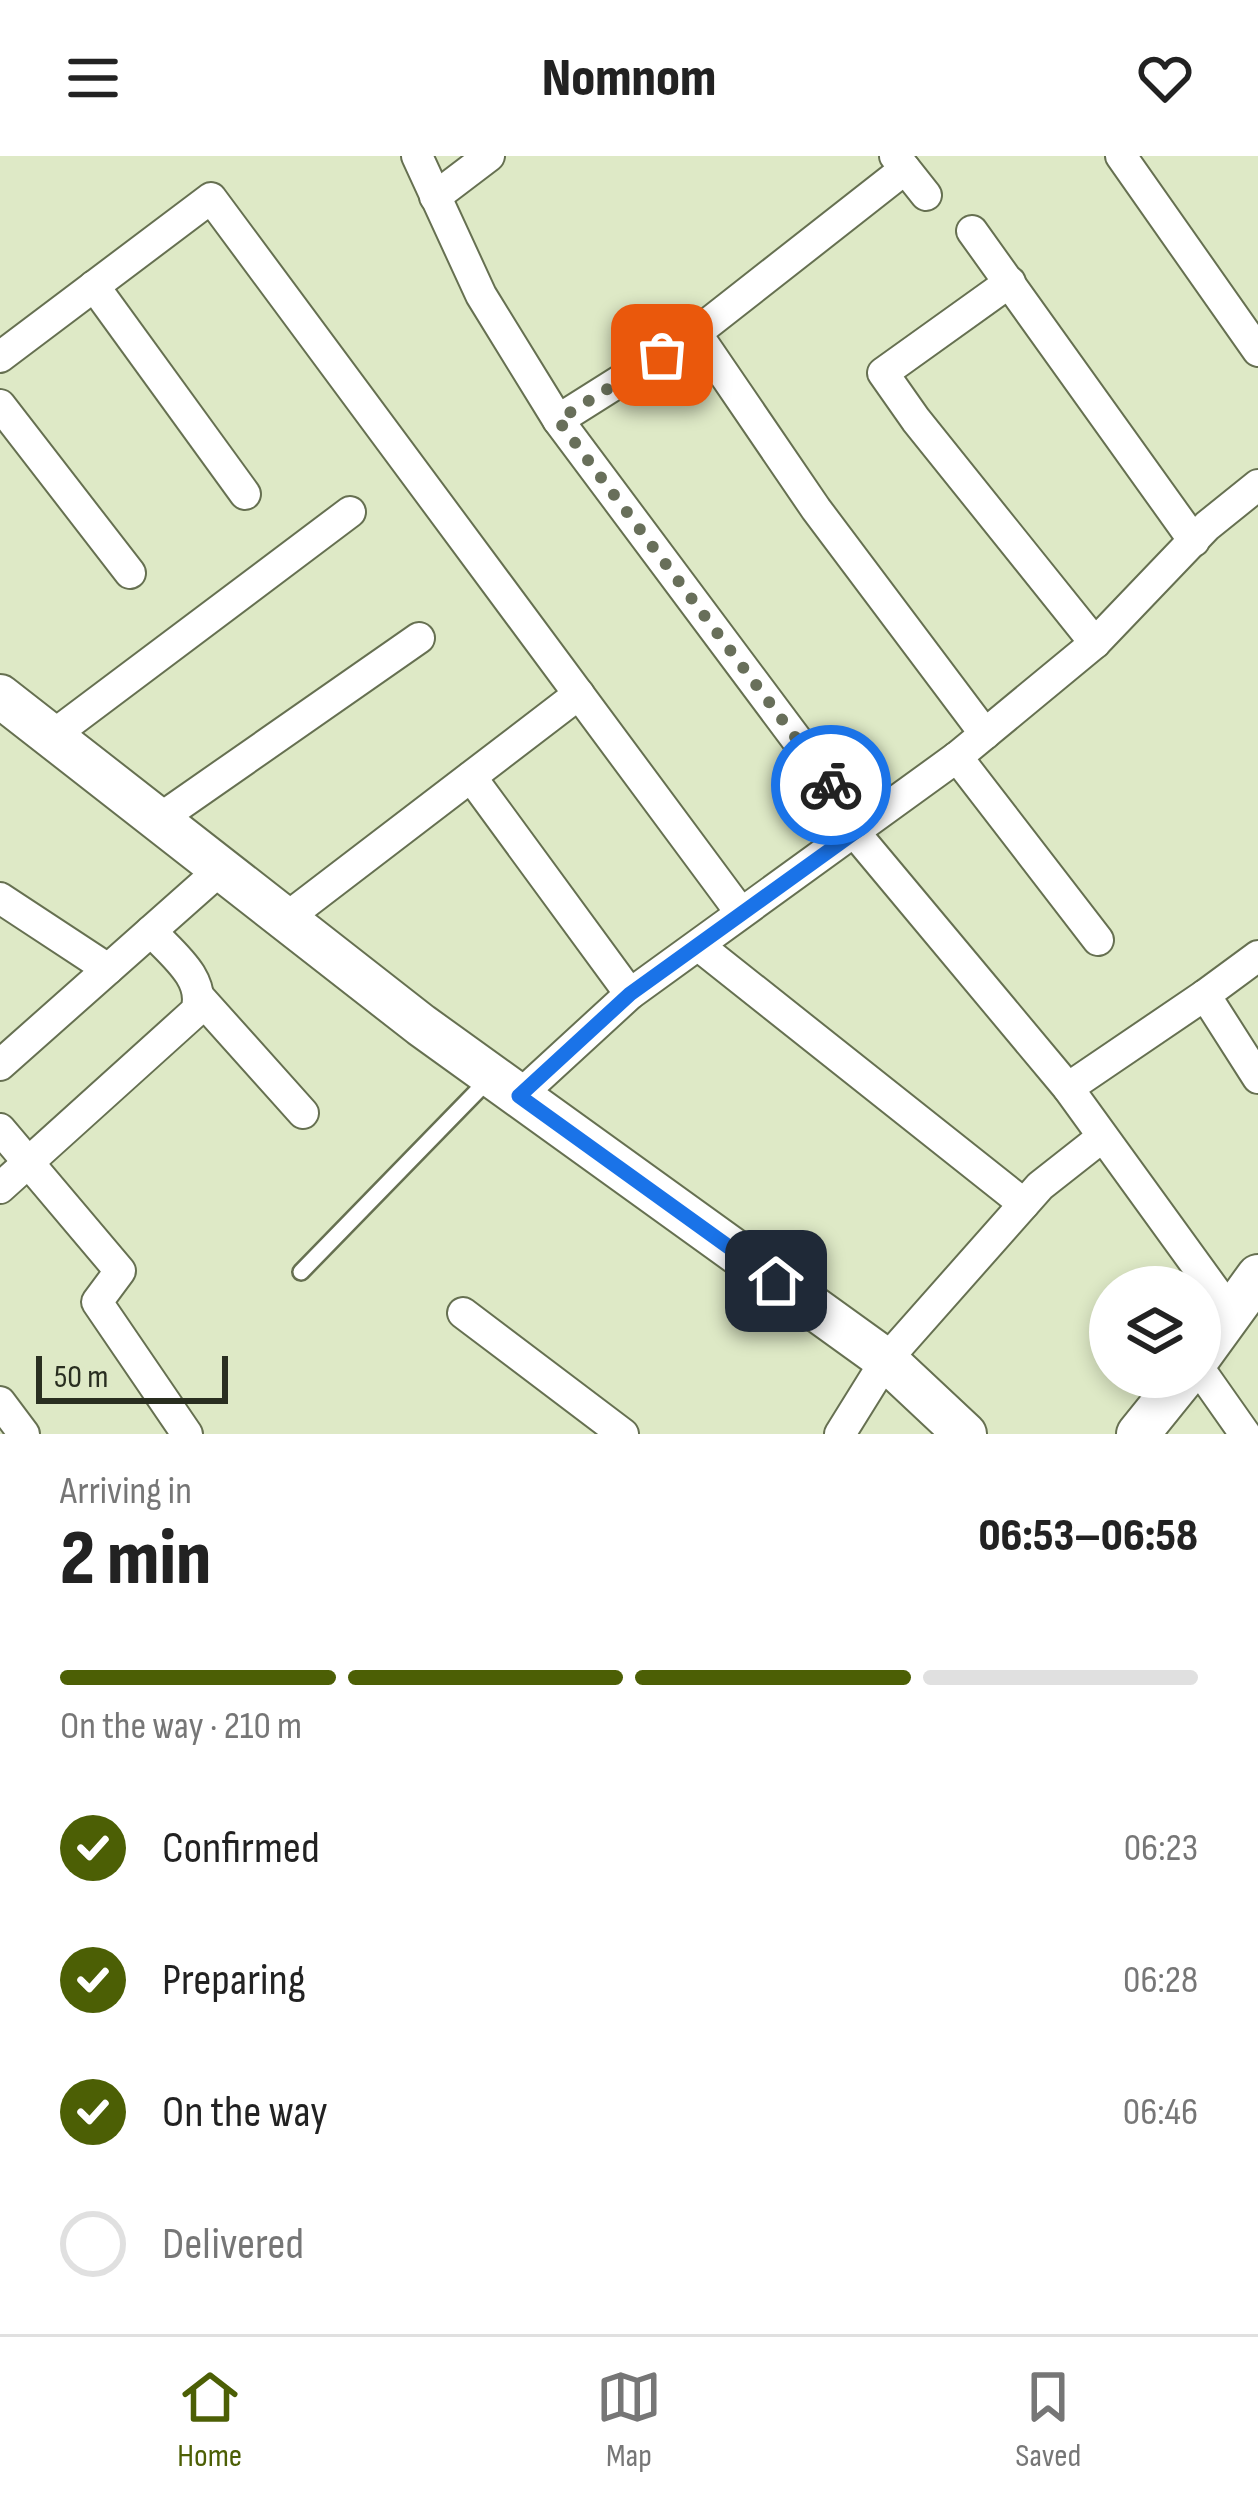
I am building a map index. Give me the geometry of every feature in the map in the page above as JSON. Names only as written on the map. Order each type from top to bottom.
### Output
[{"type":"main road","points":[[0,696],[505,1086],[886,1360],[965,1434]]},
{"type":"main road","points":[[1221,1327],[1258,1276]]},
{"type":"main road","points":[[1138,1434],[1167,1398]]},
{"type":"street","points":[[417,156],[481,295],[558,420],[858,830],[1068,1088],[1231,1313]]},
{"type":"street","points":[[435,197],[489,156]]},
{"type":"street","points":[[1121,156],[1258,350]]},
{"type":"street","points":[[558,420],[696,333],[900,162],[926,196]]},
{"type":"street","points":[[0,357],[212,198],[741,913]]},
{"type":"street","points":[[972,230],[1194,541]]},
{"type":"street","points":[[1010,282],[883,373],[1095,643]]},
{"type":"street","points":[[94,286],[245,494]]},
{"type":"street","points":[[696,333],[816,509],[985,734]]},
{"type":"street","points":[[0,405],[130,573]]},
{"type":"street","points":[[505,1086],[957,757],[1095,643],[1194,541],[1258,485]]},
{"type":"street","points":[[52,736],[350,512]]},
{"type":"street","points":[[158,820],[419,638]]},
{"type":"street","points":[[285,919],[579,694]]},
{"type":"street","points":[[957,757],[1098,940]]},
{"type":"street","points":[[471,777],[630,994]]},
{"type":"street","points":[[0,1065],[221,869]]},
{"type":"street","points":[[0,898],[108,969]]},
{"type":"street","points":[[0,1187],[196,1011],[198,984],[151,931]]},
{"type":"street","points":[[699,946],[1024,1204]]},
{"type":"street","points":[[1068,1088],[1258,956]]},
{"type":"street","points":[[1204,995],[1258,1078]]},
{"type":"street","points":[[200,998],[303,1113]]},
{"type":"street","points":[[0,1129],[120,1270],[97,1302],[187,1434]]},
{"type":"street","points":[[840,1434],[886,1360],[1040,1186],[1101,1138]]},
{"type":"street","points":[[463,1312],[623,1434]]},
{"type":"street","points":[[1220,1398],[1245,1434]]},
{"type":"street","points":[[0,1402],[24,1434]]},
{"type":"lane","points":[[301,1272],[505,1086]]},
{"type":"way so far","points":[[662,355],[558,420],[831,785]]},
{"type":"route","points":[[776,1281],[519,1096],[630,994],[862,827],[831,785]]}]
